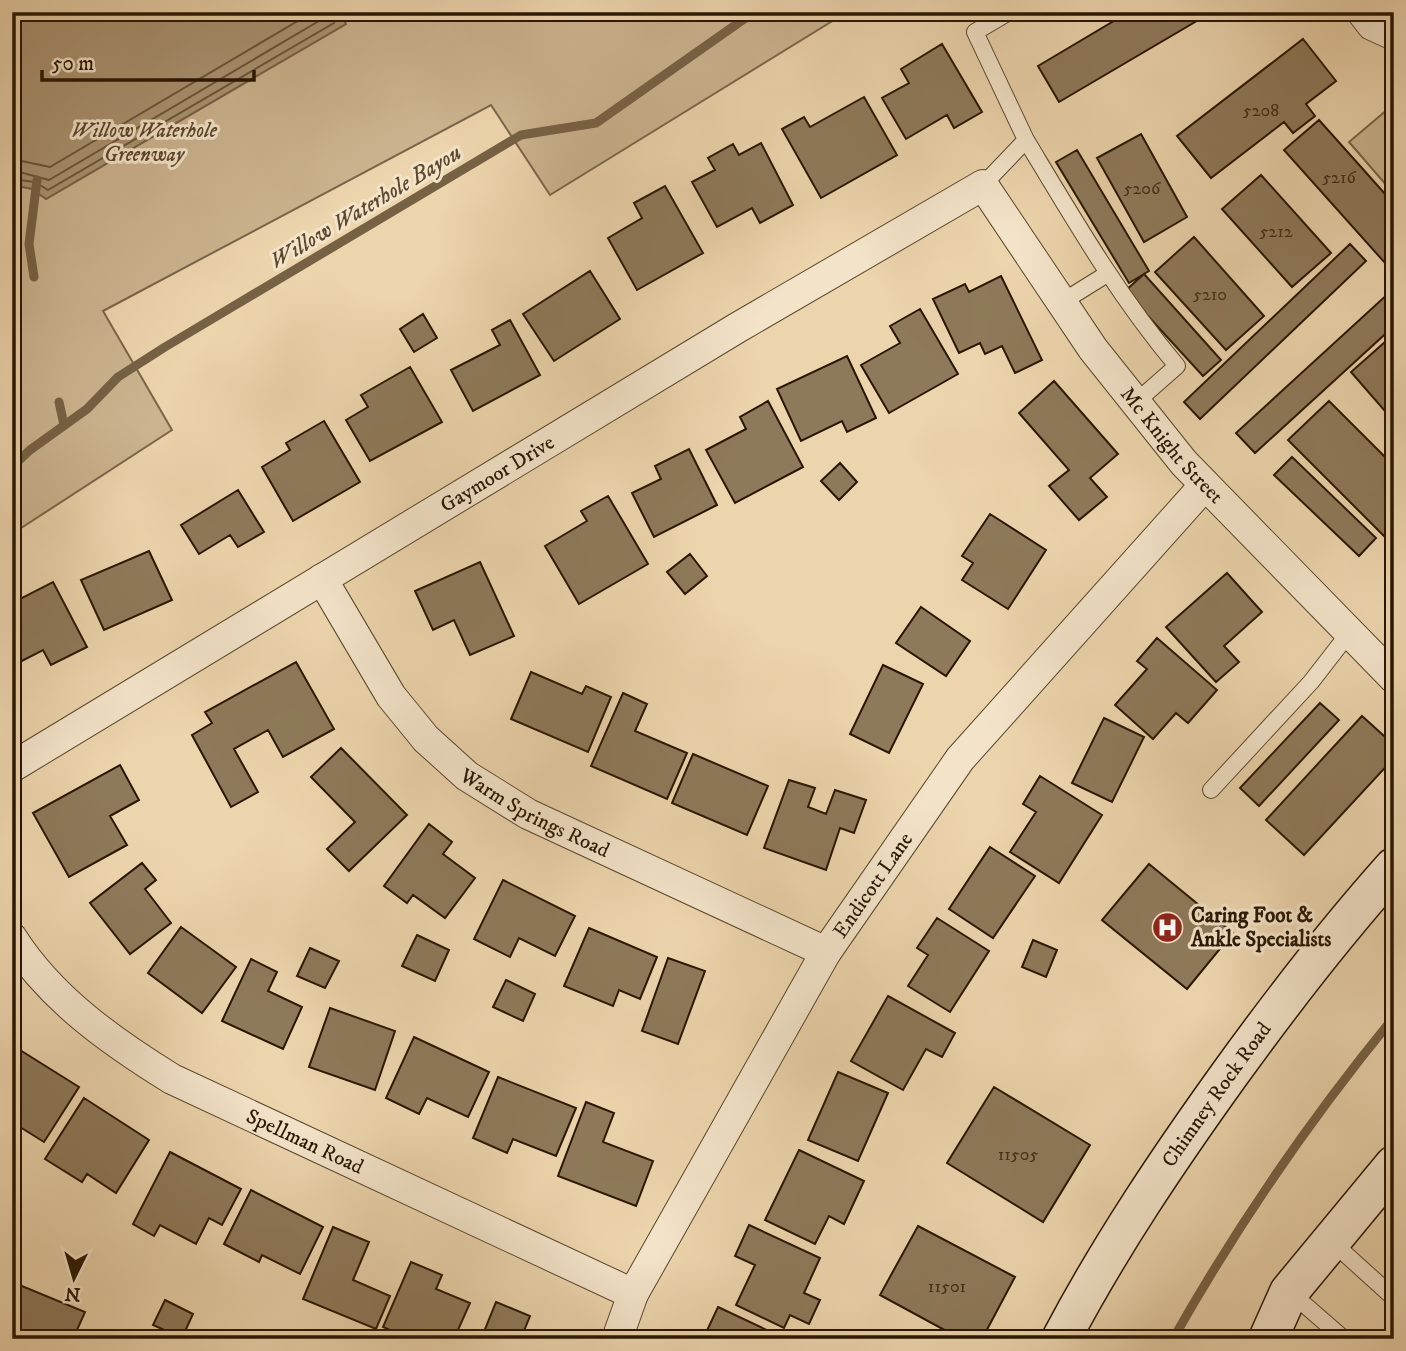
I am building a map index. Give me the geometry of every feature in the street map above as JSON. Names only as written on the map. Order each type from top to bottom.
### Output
[{"type":"main road","name":"Chimney Rock Road","points":[[1061,1339],[1089,1285],[1173,1153],[1282,1001],[1394,866]]},
{"type":"main road","points":[[1268,1339],[1289,1292],[1394,1165]]},
{"type":"street","points":[[1362,12],[1372,25],[1394,35]]},
{"type":"street","name":"Mc Knight Street","points":[[983,186],[1093,349],[1205,485],[1394,678]]},
{"type":"street","name":"Gaymoor Drive","points":[[12,767],[737,328],[983,186]]},
{"type":"street","name":"Endicott Lane","points":[[617,1339],[633,1294],[826,952],[960,759],[1205,485]]},
{"type":"street","name":"Warm Springs Road","points":[[323,579],[391,696],[425,739],[467,776],[528,814],[826,952]]},
{"type":"street","name":"Spellman Road","points":[[12,938],[46,982],[88,1020],[127,1051],[173,1079],[633,1294]]},
{"type":"lane","points":[[1009,12],[975,32],[1026,140],[1107,274],[1142,325],[1177,366],[1136,402]]},
{"type":"lane","points":[[983,186],[1026,140]]},
{"type":"lane","points":[[1062,302],[1107,274]]},
{"type":"lane","points":[[1211,790],[1311,682],[1349,633]]},
{"type":"lane","points":[[1331,1241],[1394,1298]]},
{"type":"lane","points":[[1289,1292],[1343,1339]]},
{"type":"green space","name":"Willow Waterhole Greenway","points":[[12,12],[847,12],[550,195],[491,105],[103,311],[172,430],[12,534]]},
{"type":"green space","points":[[1394,104],[1394,194],[1349,142]]},
{"type":"water","points":[[12,12],[340,12],[346,24],[46,199],[32,189],[12,185]]},
{"type":"building","points":[[1129,12],[1212,12],[1059,102],[1038,66]]},
{"type":"building","points":[[1303,39],[1336,81],[1306,104],[1315,116],[1293,133],[1284,122],[1211,178],[1177,136]]},
{"type":"building","points":[[942,44],[982,112],[954,128],[947,115],[906,139],[882,98],[909,83],[901,69]]},
{"type":"building","points":[[864,97],[897,155],[821,198],[782,129],[804,117],[810,127]]},
{"type":"building","points":[[1319,120],[1394,204],[1394,273],[1284,150]]},
{"type":"building","points":[[1141,134],[1187,217],[1144,242],[1097,158]]},
{"type":"building","points":[[761,143],[793,205],[760,223],[752,208],[717,227],[692,182],[715,170],[708,158],[733,144],[739,155]]},
{"type":"building","points":[[1077,150],[1149,271],[1129,283],[1056,162]]},
{"type":"building","points":[[1261,175],[1331,253],[1292,287],[1222,209]]},
{"type":"building","points":[[665,186],[703,253],[637,290],[608,238],[642,218],[634,203]]},
{"type":"building","points":[[1194,237],[1264,316],[1226,350],[1155,272]]},
{"type":"building","points":[[1350,244],[1366,261],[1200,419],[1184,402]]},
{"type":"building","points":[[590,271],[620,319],[554,361],[523,314]]},
{"type":"building","points":[[1144,274],[1221,360],[1203,376],[1125,291]]},
{"type":"building","points":[[1001,276],[1042,360],[1015,373],[1002,346],[985,354],[980,343],[959,353],[933,299],[965,284],[969,292]]},
{"type":"building","points":[[1391,291],[1394,326],[1255,453],[1236,433]]},
{"type":"building","points":[[920,309],[958,374],[889,413],[861,365],[900,343],[890,326]]},
{"type":"building","points":[[423,314],[437,338],[414,352],[400,329]]},
{"type":"building","points":[[510,320],[540,375],[473,411],[451,370],[500,345],[492,330]]},
{"type":"building","points":[[1394,334],[1394,416],[1391,418],[1351,372]]},
{"type":"building","points":[[847,356],[876,418],[847,432],[842,421],[801,441],[777,389]]},
{"type":"building","points":[[410,367],[442,422],[370,461],[346,420],[368,407],[361,395]]},
{"type":"building","points":[[1054,381],[1118,454],[1090,478],[1107,497],[1079,520],[1049,486],[1069,470],[1019,413]]},
{"type":"building","points":[[768,401],[803,467],[735,503],[706,450],[746,429],[740,417]]},
{"type":"building","points":[[1329,401],[1394,466],[1394,538],[1390,542],[1288,440]]},
{"type":"building","points":[[324,421],[360,482],[293,521],[262,467],[290,450],[286,443]]},
{"type":"building","points":[[689,449],[717,505],[654,537],[632,493],[661,479],[655,466]]},
{"type":"building","points":[[1292,457],[1376,538],[1359,556],[1274,475]]},
{"type":"building","points":[[840,463],[857,482],[839,500],[821,481]]},
{"type":"building","points":[[238,490],[264,532],[238,547],[230,535],[199,554],[181,525]]},
{"type":"building","points":[[608,496],[648,564],[579,604],[545,546],[587,521],[581,511]]},
{"type":"building","points":[[990,514],[1046,550],[1008,609],[962,580],[973,563],[962,556]]},
{"type":"building","points":[[149,551],[172,600],[104,630],[81,580]]},
{"type":"building","points":[[690,554],[707,576],[685,594],[667,572]]},
{"type":"building","points":[[480,562],[514,636],[470,655],[454,620],[433,630],[415,591]]},
{"type":"building","points":[[1227,573],[1262,612],[1224,646],[1239,662],[1216,682],[1166,627]]},
{"type":"building","points":[[53,582],[87,647],[51,665],[43,650],[12,666],[12,603]]},
{"type":"building","points":[[921,607],[970,641],[946,676],[896,643]]},
{"type":"building","points":[[1157,638],[1217,690],[1188,723],[1176,713],[1153,739],[1115,705],[1147,669],[1137,661]]},
{"type":"building","points":[[296,662],[334,729],[283,757],[268,730],[234,749],[258,792],[231,807],[192,735],[212,723],[205,712]]},
{"type":"building","points":[[883,665],[923,684],[889,753],[850,734]]},
{"type":"building","points":[[531,672],[582,694],[586,686],[611,697],[588,752],[511,719]]},
{"type":"building","points":[[623,693],[647,704],[635,731],[687,753],[667,799],[591,766]]},
{"type":"building","points":[[1320,703],[1339,720],[1259,806],[1240,788]]},
{"type":"building","points":[[1362,716],[1394,745],[1394,758],[1304,855],[1266,820]]},
{"type":"building","points":[[1104,718],[1144,737],[1112,802],[1072,783]]},
{"type":"building","points":[[341,748],[407,815],[349,871],[327,849],[355,822],[311,777]]},
{"type":"building","points":[[693,754],[768,786],[747,835],[672,803]]},
{"type":"building","points":[[120,765],[139,800],[110,816],[127,845],[69,877],[33,813]]},
{"type":"building","points":[[1040,776],[1102,815],[1059,883],[1010,852],[1036,812],[1023,804]]},
{"type":"building","points":[[789,780],[815,788],[808,807],[826,814],[835,790],[866,800],[854,833],[840,828],[826,870],[764,848]]},
{"type":"building","points":[[429,824],[452,842],[443,854],[475,878],[445,918],[413,895],[407,903],[384,886]]},
{"type":"building","points":[[990,847],[1035,876],[993,938],[949,909]]},
{"type":"building","points":[[142,863],[156,880],[145,889],[171,923],[130,954],[90,903]]},
{"type":"building","name":"Caring Foot & Ankle Specialists","points":[[1149,864],[1233,933],[1187,989],[1102,920]]},
{"type":"building","points":[[503,880],[575,916],[555,956],[519,938],[510,957],[474,939]]},
{"type":"building","points":[[937,918],[989,951],[950,1012],[908,986],[928,955],[917,948]]},
{"type":"building","points":[[181,927],[236,967],[202,1013],[148,973]]},
{"type":"building","points":[[589,928],[657,957],[640,999],[619,990],[613,1006],[564,986]]},
{"type":"building","points":[[417,935],[449,950],[435,981],[402,966]]},
{"type":"building","points":[[1033,940],[1057,950],[1046,977],[1022,967]]},
{"type":"building","points":[[310,948],[339,961],[325,988],[297,976]]},
{"type":"building","points":[[668,958],[705,971],[678,1044],[642,1031]]},
{"type":"building","points":[[251,959],[277,972],[268,991],[302,1007],[283,1049],[222,1021]]},
{"type":"building","points":[[506,980],[535,994],[523,1021],[493,1007]]},
{"type":"building","points":[[888,996],[955,1033],[942,1057],[926,1049],[903,1090],[851,1061]]},
{"type":"building","points":[[330,1008],[395,1031],[375,1090],[309,1067]]},
{"type":"building","points":[[414,1037],[489,1072],[468,1117],[427,1098],[419,1114],[386,1098]]},
{"type":"building","points":[[12,1045],[79,1087],[44,1142],[12,1122]]},
{"type":"building","points":[[838,1072],[888,1093],[858,1161],[808,1140]]},
{"type":"building","points":[[498,1077],[576,1108],[556,1156],[513,1139],[507,1153],[473,1138]]},
{"type":"building","points":[[994,1087],[1090,1145],[1043,1222],[947,1163]]},
{"type":"building","points":[[84,1098],[149,1140],[116,1193],[87,1174],[82,1182],[45,1159]]},
{"type":"building","points":[[586,1102],[614,1113],[603,1142],[653,1161],[636,1206],[558,1176]]},
{"type":"building","points":[[799,1150],[864,1181],[844,1224],[829,1216],[815,1244],[765,1220]]},
{"type":"building","points":[[170,1152],[241,1189],[222,1225],[209,1218],[196,1244],[160,1225],[154,1236],[133,1224]]},
{"type":"building","points":[[251,1190],[323,1227],[300,1274],[262,1255],[259,1262],[224,1244]]},
{"type":"building","points":[[749,1225],[820,1258],[804,1293],[820,1300],[809,1324],[790,1315],[784,1328],[736,1305],[755,1265],[735,1256]]},
{"type":"building","points":[[918,1226],[1015,1277],[982,1339],[961,1339],[880,1295]]},
{"type":"building","points":[[333,1227],[369,1242],[353,1280],[390,1296],[376,1329],[303,1299]]},
{"type":"building","points":[[411,1262],[442,1275],[436,1289],[470,1303],[454,1339],[411,1339],[383,1327]]},
{"type":"building","points":[[12,1282],[85,1312],[73,1339],[12,1339]]},
{"type":"building","points":[[165,1300],[193,1314],[182,1338],[153,1325]]},
{"type":"building","points":[[496,1302],[530,1316],[522,1336],[529,1339],[481,1339]]},
{"type":"building","points":[[718,1307],[771,1332],[767,1339],[703,1339]]},
{"type":"waterway","name":"Willow Waterhole Bayou","points":[[12,467],[30,450],[87,409],[118,377],[165,347],[521,135],[596,123],[754,12]]},
{"type":"waterway","points":[[34,277],[29,244],[37,180]]},
{"type":"waterway","points":[[59,402],[64,425]]},
{"type":"waterway","points":[[1173,1339],[1249,1214],[1304,1133],[1394,1017]]},
{"type":"place","name":"Caring Foot & Ankle Specialists","points":[[1168,927]]}]
